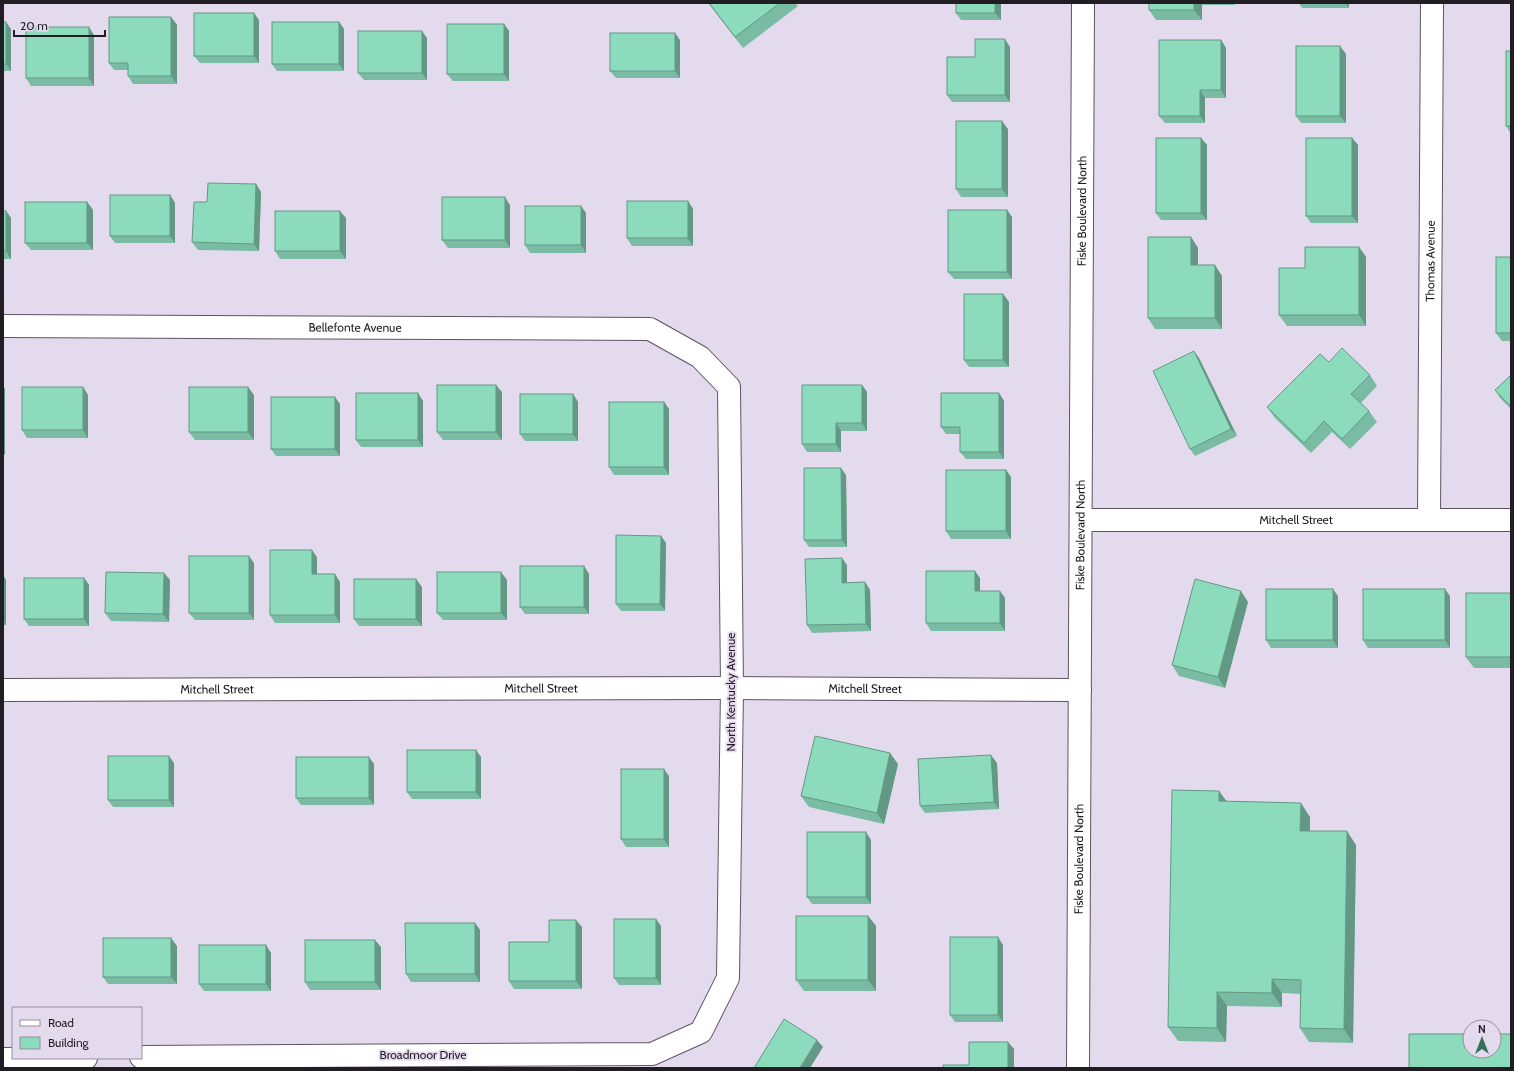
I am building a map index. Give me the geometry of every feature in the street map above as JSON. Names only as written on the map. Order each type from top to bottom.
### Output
[{"type":"street","name":"Fiske Boulevard North","points":[[1078,1068],[1083,3]]},
{"type":"street","name":"Thomas Avenue","points":[[1429,520],[1432,3]]},
{"type":"street","name":"Bellefonte Avenue","points":[[3,326],[650,329],[700,357]]},
{"type":"street","name":"North Kentucky Avenue","points":[[700,357],[729,387],[732,688],[728,978],[701,1032]]},
{"type":"street","name":"Mitchell Street","points":[[1081,520],[1511,520]]},
{"type":"street","name":"Mitchell Street","points":[[3,690],[732,688],[1080,690]]},
{"type":"street","name":"Broadmoor Drive","points":[[142,1057],[163,1062],[652,1054],[701,1032]]},
{"type":"building","points":[[709,3],[780,3],[735,37]]},
{"type":"building","points":[[956,3],[995,3],[995,13],[956,13]]},
{"type":"building","points":[[1149,3],[1194,3],[1194,10],[1149,10]]},
{"type":"building","points":[[194,13],[254,13],[254,56],[194,56]]},
{"type":"building","points":[[109,17],[171,17],[171,76],[128,76],[128,63],[109,63]]},
{"type":"building","points":[[3,22],[6,22],[6,64],[3,64]]},
{"type":"building","points":[[272,22],[339,22],[339,64],[272,64]]},
{"type":"building","points":[[447,24],[504,24],[504,74],[447,74]]},
{"type":"building","points":[[26,27],[89,27],[89,78],[26,78]]},
{"type":"building","points":[[358,31],[422,31],[422,73],[358,73]]},
{"type":"building","points":[[610,33],[675,33],[675,71],[610,71]]},
{"type":"building","points":[[975,39],[1005,39],[1005,95],[947,95],[947,57],[975,57]]},
{"type":"building","points":[[1159,40],[1221,40],[1221,90],[1200,90],[1200,116],[1159,116]]},
{"type":"building","points":[[1296,46],[1340,46],[1340,116],[1296,116]]},
{"type":"building","points":[[1506,51],[1511,51],[1511,126],[1506,126]]},
{"type":"building","points":[[956,121],[1002,121],[1002,189],[956,189]]},
{"type":"building","points":[[1156,138],[1201,138],[1201,213],[1156,213]]},
{"type":"building","points":[[1306,138],[1352,138],[1352,216],[1306,216]]},
{"type":"building","points":[[208,183],[256,184],[254,244],[192,242],[194,202],[207,202]]},
{"type":"building","points":[[110,195],[170,195],[170,236],[110,236]]},
{"type":"building","points":[[442,197],[505,197],[505,240],[442,240]]},
{"type":"building","points":[[627,201],[688,201],[688,238],[627,238]]},
{"type":"building","points":[[25,202],[87,202],[87,243],[25,243]]},
{"type":"building","points":[[525,206],[581,206],[581,245],[525,245]]},
{"type":"building","points":[[948,210],[1007,210],[1007,272],[948,272]]},
{"type":"building","points":[[3,211],[6,211],[6,251],[3,251]]},
{"type":"building","points":[[275,211],[340,211],[340,251],[275,251]]},
{"type":"building","points":[[1148,237],[1191,237],[1191,265],[1215,265],[1215,318],[1148,318]]},
{"type":"building","points":[[1305,247],[1359,247],[1359,315],[1279,315],[1279,268],[1305,268]]},
{"type":"building","points":[[1496,257],[1511,257],[1511,333],[1496,333]]},
{"type":"building","points":[[964,294],[1003,294],[1003,360],[964,360]]},
{"type":"building","points":[[1342,348],[1370,375],[1351,394],[1369,411],[1342,439],[1324,421],[1304,443],[1267,407],[1320,354],[1329,362]]},
{"type":"building","points":[[1194,351],[1231,429],[1190,449],[1153,371]]},
{"type":"building","points":[[1511,375],[1511,407],[1495,390]]},
{"type":"building","points":[[437,385],[496,385],[496,432],[437,432]]},
{"type":"building","points":[[802,385],[862,385],[862,423],[836,423],[836,444],[802,444]]},
{"type":"building","points":[[22,387],[83,387],[83,430],[22,430]]},
{"type":"building","points":[[189,387],[248,387],[248,432],[189,432]]},
{"type":"building","points":[[356,393],[418,393],[418,440],[356,440]]},
{"type":"building","points":[[941,393],[999,393],[999,452],[960,452],[960,427],[941,427]]},
{"type":"building","points":[[520,394],[573,394],[573,434],[520,434]]},
{"type":"building","points":[[271,397],[335,397],[335,449],[271,449]]},
{"type":"building","points":[[609,402],[664,402],[664,467],[609,467]]},
{"type":"building","points":[[804,468],[841,468],[842,540],[804,540]]},
{"type":"building","points":[[946,470],[1006,470],[1006,531],[946,531]]},
{"type":"building","points":[[616,535],[661,536],[660,604],[616,604]]},
{"type":"building","points":[[270,550],[312,550],[312,574],[335,574],[335,615],[270,615]]},
{"type":"building","points":[[189,556],[249,556],[249,613],[189,613]]},
{"type":"building","points":[[842,558],[842,583],[865,582],[866,624],[807,625],[805,559]]},
{"type":"building","points":[[520,566],[584,566],[584,607],[520,607]]},
{"type":"building","points":[[926,571],[975,571],[975,591],[1000,591],[1000,623],[926,623]]},
{"type":"building","points":[[106,572],[164,573],[163,614],[105,613]]},
{"type":"building","points":[[437,572],[501,572],[501,613],[437,613]]},
{"type":"building","points":[[24,578],[84,578],[84,619],[24,619]]},
{"type":"building","points":[[354,579],[416,579],[416,619],[354,619]]},
{"type":"building","points":[[1195,579],[1241,591],[1218,677],[1172,665]]},
{"type":"building","points":[[1266,589],[1333,589],[1333,640],[1266,640]]},
{"type":"building","points":[[1363,589],[1445,589],[1445,640],[1363,640]]},
{"type":"building","points":[[1466,593],[1511,593],[1511,657],[1466,657]]},
{"type":"building","points":[[815,736],[890,753],[877,813],[801,796]]},
{"type":"building","points":[[407,750],[476,750],[476,792],[407,792]]},
{"type":"building","points":[[991,755],[994,802],[920,806],[918,759]]},
{"type":"building","points":[[108,756],[169,756],[169,800],[108,800]]},
{"type":"building","points":[[296,757],[369,757],[369,798],[296,798]]},
{"type":"building","points":[[621,769],[664,769],[664,839],[621,839]]},
{"type":"building","points":[[1172,790],[1219,791],[1219,801],[1301,803],[1300,831],[1347,831],[1344,1029],[1300,1028],[1301,980],[1272,979],[1272,993],[1217,992],[1217,1028],[1168,1027]]},
{"type":"building","points":[[807,832],[866,832],[866,897],[807,897]]},
{"type":"building","points":[[796,916],[868,916],[868,980],[796,980]]},
{"type":"building","points":[[614,919],[656,919],[656,978],[614,978]]},
{"type":"building","points":[[549,920],[576,920],[576,981],[509,981],[509,942],[549,942]]},
{"type":"building","points":[[405,923],[475,923],[475,974],[406,974]]},
{"type":"building","points":[[950,937],[998,937],[998,1015],[950,1015]]},
{"type":"building","points":[[103,938],[171,938],[171,977],[103,977]]},
{"type":"building","points":[[305,940],[375,940],[375,982],[305,982]]},
{"type":"building","points":[[199,945],[266,945],[266,984],[199,984]]},
{"type":"building","points":[[784,1019],[817,1040],[800,1068],[754,1068]]},
{"type":"building","points":[[1409,1034],[1462,1034],[1462,1059],[1502,1059],[1502,1034],[1511,1034],[1511,1068],[1409,1068]]},
{"type":"building","points":[[969,1042],[1008,1042],[1008,1068],[943,1068],[943,1065],[969,1065]]}]
